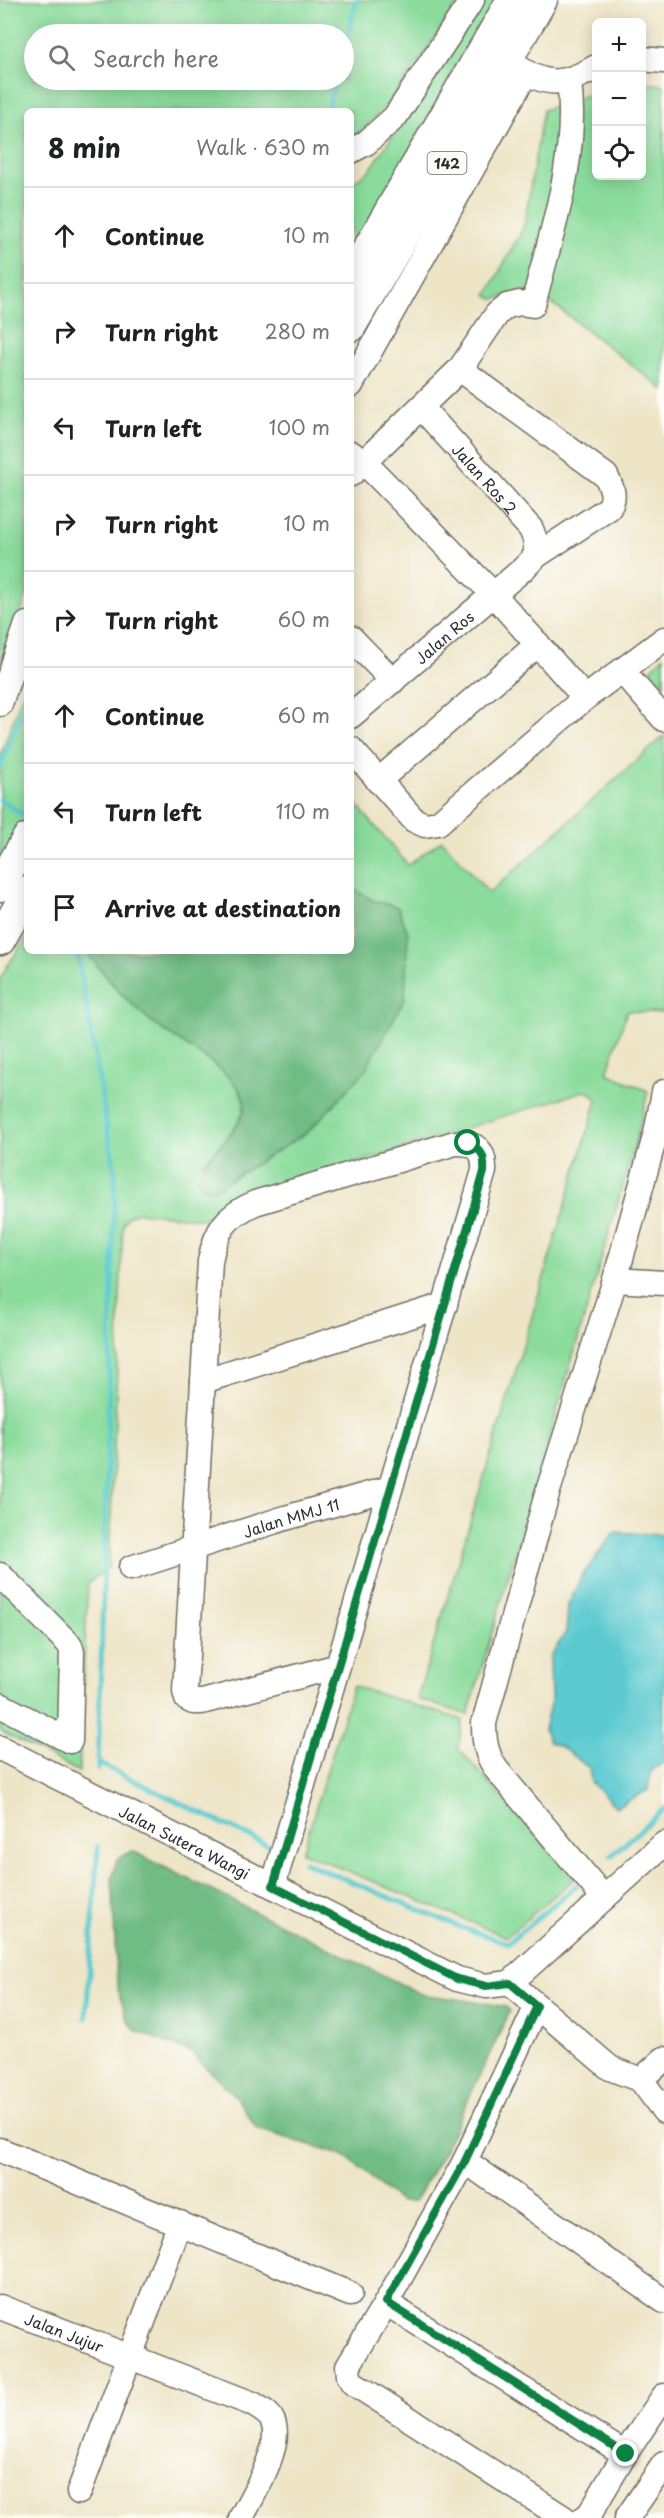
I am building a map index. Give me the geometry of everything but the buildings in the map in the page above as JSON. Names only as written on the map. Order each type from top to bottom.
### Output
[{"type":"main road","name":"142","points":[[354,273],[512,0]]},
{"type":"main road","name":"142","points":[[354,321],[517,67],[542,0]]},
{"type":"main road","points":[[0,940],[11,885],[24,848]]},
{"type":"street","points":[[354,149],[366,143],[395,117],[472,0]]},
{"type":"street","points":[[646,59],[664,61]]},
{"type":"street","points":[[354,379],[517,67],[555,82],[569,81],[592,70]]},
{"type":"street","points":[[569,81],[572,102],[569,150],[533,305],[520,303],[507,306],[497,314],[460,369],[355,463],[493,594],[585,698]]},
{"type":"street","name":"Jalan Ros","points":[[354,714],[536,556],[609,508],[613,501],[613,491],[606,477],[460,369]]},
{"type":"street","name":"Jalan Ros 2","points":[[420,407],[531,530],[536,542],[536,556]]},
{"type":"street","points":[[0,704],[24,633]]},
{"type":"street","points":[[354,760],[378,781],[414,820],[425,825],[438,823],[585,698],[664,639]]},
{"type":"street","points":[[354,641],[393,681]]},
{"type":"street","points":[[378,781],[538,644]]},
{"type":"street","points":[[622,671],[664,719]]},
{"type":"street","points":[[604,1898],[496,1769],[488,1756],[484,1739],[488,1707],[546,1494],[660,1133],[664,1092]]},
{"type":"street","points":[[273,1886],[484,1172],[485,1158],[480,1148],[468,1143],[455,1143],[255,1203],[240,1210],[224,1223],[214,1241],[210,1261],[192,1549],[185,1691],[187,1698],[193,1702],[202,1702],[338,1666]]},
{"type":"street","points":[[615,1280],[664,1283]]},
{"type":"street","points":[[203,1381],[445,1305]]},
{"type":"street","name":"Jalan MMJ 11","points":[[131,1568],[282,1519],[390,1488]]},
{"type":"street","points":[[0,1575],[70,1645],[72,1652],[70,1742],[0,1705]]},
{"type":"street","name":"Jalan Sutera Wangi","points":[[0,1748],[457,1979],[486,1986],[510,1983]]},
{"type":"street","points":[[664,1844],[510,1983],[610,2068],[641,2080],[664,2112]]},
{"type":"street","points":[[537,2006],[465,2161],[348,2366],[349,2376],[353,2383],[564,2518]]},
{"type":"street","points":[[641,2080],[664,2059]]},
{"type":"street","points":[[0,2150],[350,2294]]},
{"type":"street","points":[[465,2161],[664,2301]]},
{"type":"street","points":[[79,2492],[180,2223]]},
{"type":"street","points":[[386,2302],[626,2454]]},
{"type":"street","name":"Jalan Jujur","points":[[0,2307],[253,2404],[266,2412],[274,2422],[273,2450],[242,2518]]},
{"type":"street","points":[[584,2518],[589,2515],[664,2397]]},
{"type":"street","points":[[627,2518],[664,2464]]},
{"type":"green space","points":[[0,0],[460,0],[395,94],[354,136],[354,108],[24,108],[24,603],[0,672]]},
{"type":"green space","points":[[484,0],[497,0],[354,248],[354,181],[370,170]]},
{"type":"green space","points":[[646,83],[664,85],[664,390],[549,301],[524,291],[494,299],[487,295],[524,226],[543,110],[592,93],[592,180],[646,180]]},
{"type":"green space","points":[[664,656],[664,684],[650,670]]},
{"type":"green space","points":[[24,690],[24,821],[0,864],[0,756]]},
{"type":"green space","points":[[664,736],[664,1013],[627,1011],[607,1073],[648,1091],[637,1137],[468,1715],[417,1699],[597,1100],[593,1094],[584,1091],[234,1202],[202,1219],[137,1212],[128,1216],[123,1224],[109,1567],[88,1583],[79,1772],[0,1731],[0,978],[24,941],[24,954],[89,954],[127,1000],[158,1027],[223,1072],[241,1094],[244,1105],[239,1120],[228,1136],[202,1164],[215,1189],[308,1132],[364,1072],[408,933],[398,908],[372,900],[355,890],[354,802],[408,865],[442,840],[489,893]]},
{"type":"green space","points":[[354,887],[355,890],[372,900],[398,907],[408,933],[405,999],[364,1072],[308,1132],[215,1189],[202,1187],[197,1179],[207,1161],[240,1120],[244,1111],[242,1094],[222,1071],[140,1011],[89,954],[354,954]]},
{"type":"green space","points":[[353,1686],[463,1720],[458,1748],[574,1879],[506,1937],[302,1852]]},
{"type":"green space","points":[[132,1851],[421,1994],[491,2004],[506,2007],[510,2011],[445,2149],[414,2202],[400,2202],[344,2155],[257,2129],[236,2097],[190,2052],[136,2031],[127,2019],[117,1985],[112,1878],[117,1859]]},
{"type":"water","points":[[614,1532],[664,1535],[664,1763],[651,1771],[648,1790],[616,1807],[591,1782],[589,1768],[560,1746],[549,1742],[544,1730],[551,1700],[550,1657],[566,1632],[568,1605],[580,1579]]},
{"type":"waterway","points":[[351,24],[357,0]]},
{"type":"waterway","points":[[328,108],[332,90]]},
{"type":"waterway","points":[[0,766],[24,706]]},
{"type":"waterway","points":[[0,800],[24,815]]},
{"type":"waterway","points":[[78,954],[115,1174],[98,1769]]},
{"type":"waterway","points":[[98,1763],[269,1846]]},
{"type":"waterway","points":[[611,1856],[664,1809]]},
{"type":"waterway","points":[[86,2018],[98,1847]]},
{"type":"waterway","points":[[304,1862],[460,1927],[508,1943],[577,1885]]},
{"type":"route","points":[[468,1143],[480,1148],[485,1158],[484,1172],[273,1886],[457,1979],[486,1986],[510,1983],[537,2006],[465,2161],[386,2302],[626,2454]]}]
